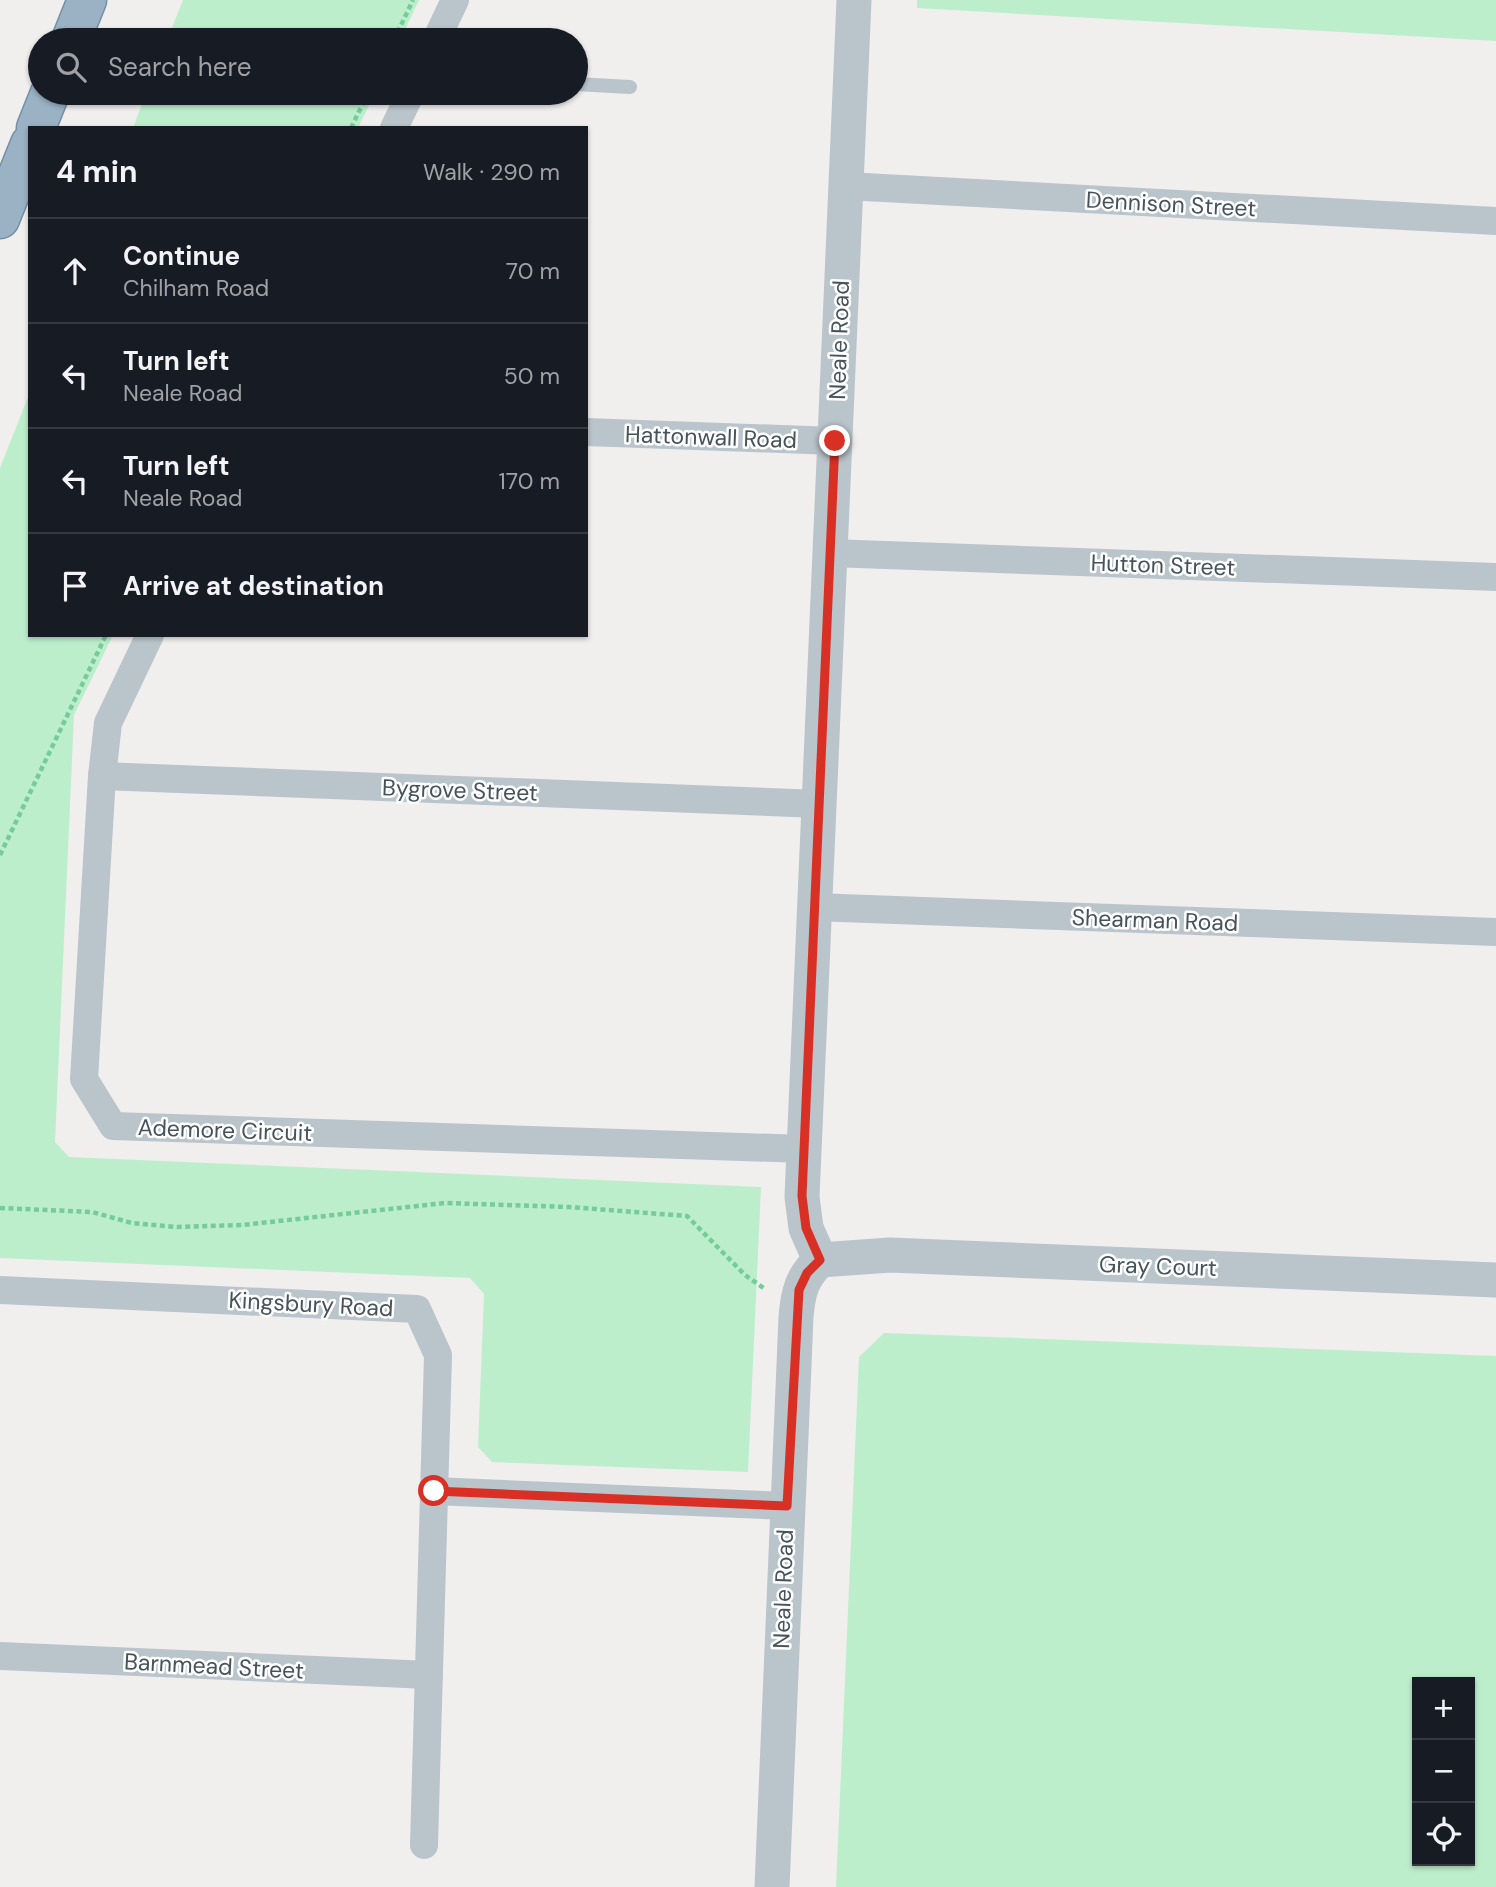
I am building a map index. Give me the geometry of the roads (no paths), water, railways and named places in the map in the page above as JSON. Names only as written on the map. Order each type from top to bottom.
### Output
[{"type":"highway","points":[[76,28],[87,0]]},
{"type":"highway","points":[[37,126],[45,105]]},
{"type":"highway","points":[[0,219],[28,149]]},
{"type":"street","points":[[442,28],[455,0]]},
{"type":"street","name":"Neale Road","points":[[772,1887],[798,1296],[807,1273],[820,1260],[806,1228],[802,1196],[854,0]]},
{"type":"street","points":[[395,126],[405,105]]},
{"type":"street","name":"Dennison Street","points":[[846,186],[1496,221]]},
{"type":"street","name":"Hattonwall Road","points":[[588,432],[835,441]]},
{"type":"street","name":"Hutton Street","points":[[830,553],[1496,577]]},
{"type":"street","name":"Ademore Circuit","points":[[149,637],[108,723],[102,776],[84,1079],[113,1126],[804,1149]]},
{"type":"street","name":"Bygrove Street","points":[[102,776],[819,804]]},
{"type":"street","name":"Shearman Road","points":[[814,907],[1496,932]]},
{"type":"street","name":"Gray Court","points":[[820,1260],[890,1255],[1496,1280]]},
{"type":"street","name":"Kingsbury Road","points":[[0,1290],[416,1309],[438,1355],[424,1845]]},
{"type":"street","points":[[434,1491],[787,1506]]},
{"type":"street","name":"Barnmead Street","points":[[0,1657],[429,1675]]},
{"type":"lane","points":[[588,85],[631,87]]}]
